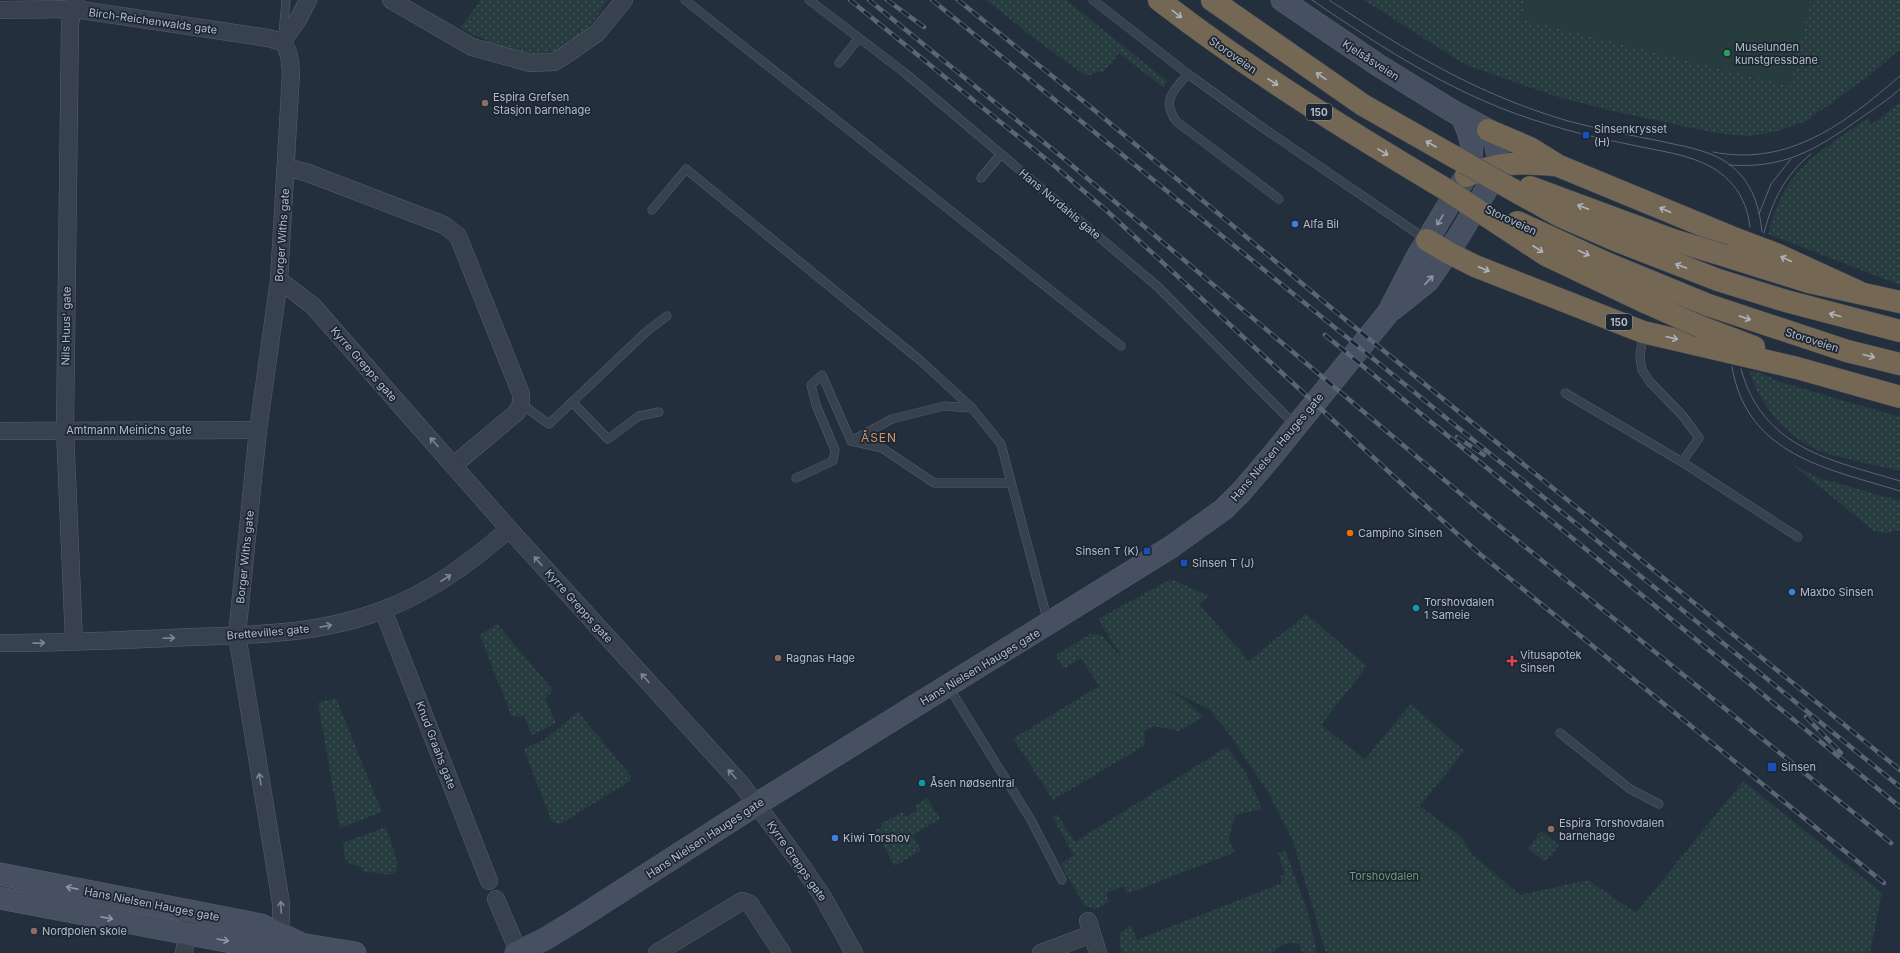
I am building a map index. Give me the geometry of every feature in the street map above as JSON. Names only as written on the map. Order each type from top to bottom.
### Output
[{"type":"highway","name":"Storoveien","points":[[1160,0],[1195,28],[1265,77],[1350,133],[1447,190],[1606,263],[1708,305],[1832,346],[1900,364]]},
{"type":"highway","points":[[1214,1],[1363,105],[1465,169],[1560,216],[1615,240],[1718,280],[1786,301],[1900,331]]},
{"type":"highway","points":[[1488,130],[1530,148],[1559,166],[1776,254],[1859,292]]},
{"type":"highway","points":[[1465,169],[1527,162],[1559,166]]},
{"type":"highway","points":[[1465,169],[1673,240],[1809,282],[1900,302]]},
{"type":"highway","name":"150","points":[[1447,190],[1546,254],[1647,303],[1702,327],[1743,342],[1796,368]]},
{"type":"highway","name":"150","points":[[1427,240],[1449,253],[1530,288],[1643,332],[1796,368],[1900,397]]},
{"type":"street","points":[[282,42],[299,18],[308,0]]},
{"type":"street","points":[[391,0],[472,47],[530,63],[554,62],[564,56],[597,33],[624,0]]},
{"type":"street","name":"Kjelsåsveien","points":[[1282,0],[1378,65],[1462,117]]},
{"type":"street","name":"Birch-Reichenwalds gate","points":[[0,10],[75,5],[268,38],[282,42]]},
{"type":"street","name":"Nils Huus' gate","points":[[74,642],[65,430],[70,23],[75,5]]},
{"type":"street","name":"Borger Withs gate","points":[[277,939],[281,903],[237,635],[258,430],[279,280],[291,72],[290,56],[287,47],[282,42]]},
{"type":"street","points":[[1462,117],[1488,130]]},
{"type":"street","name":"Hans Nielsen Hauges gate","points":[[518,953],[576,920],[757,804],[1048,625],[1171,547],[1207,522],[1241,492],[1388,313],[1472,157],[1473,147],[1462,117]]},
{"type":"street","name":"Hans Nielsen Hauges gate","points":[[1388,313],[1428,281],[1449,253],[1490,186],[1497,165],[1497,147],[1488,130]]},
{"type":"street","points":[[286,167],[308,173],[444,225],[458,236],[521,394],[517,412],[454,465]]},
{"type":"street","name":"Kyrre Grepps gate","points":[[279,280],[313,306],[509,529],[742,785],[823,897],[854,953]]},
{"type":"street","name":"Amtmann Meinichs gate","points":[[0,431],[258,430]]},
{"type":"street","name":"Brettevilles gate","points":[[0,644],[237,635],[302,631],[343,623],[383,610],[429,589],[471,562],[509,529]]},
{"type":"street","name":"Knud Graahs gate","points":[[383,610],[489,881]]},
{"type":"street","name":"Hans Nielsen Hauges gate","points":[[0,874],[261,925],[277,939],[355,953]]},
{"type":"street","name":"Hans Nielsen Hauges gate","points":[[0,898],[185,943],[258,946],[277,939]]},
{"type":"street","points":[[496,899],[518,953]]},
{"type":"street","points":[[657,953],[742,900],[750,904],[782,953]]},
{"type":"street","points":[[185,943],[191,911]]},
{"type":"street","points":[[1041,953],[1090,928],[1098,953]]},
{"type":"lane","points":[[282,42],[286,0]]},
{"type":"lane","points":[[685,0],[1121,346]]},
{"type":"lane","name":"Hans Nordahls gate","points":[[809,0],[905,73],[1158,286],[1296,426]]},
{"type":"lane","name":"150","points":[[1093,0],[1188,74],[1256,123],[1427,240]]},
{"type":"lane","points":[[839,63],[859,38]]},
{"type":"lane","points":[[1188,74],[1170,97],[1168,106],[1177,122],[1279,199]]},
{"type":"lane","points":[[981,178],[1001,154]]},
{"type":"lane","points":[[652,210],[686,169],[921,361],[972,408],[1000,444],[1048,625]]},
{"type":"lane","points":[[520,404],[549,424],[646,332],[667,316]]},
{"type":"lane","points":[[1643,332],[1640,357],[1642,370],[1650,382],[1683,416],[1699,438],[1682,462]]},
{"type":"lane","points":[[796,478],[833,461],[835,450],[816,405],[811,385],[822,375],[851,441]]},
{"type":"lane","points":[[1565,393],[1682,462],[1798,537]]},
{"type":"lane","points":[[572,402],[608,439],[640,416],[659,412]]},
{"type":"lane","points":[[851,441],[892,419],[944,406],[972,408]]},
{"type":"lane","points":[[851,441],[882,448],[934,483],[1010,484]]},
{"type":"lane","points":[[948,686],[1031,820],[1062,880]]},
{"type":"lane","points":[[1560,733],[1630,789],[1658,804]]},
{"type":"green space","points":[[481,0],[608,0],[580,37],[565,47],[550,53],[535,55],[520,53],[505,48],[460,28]]},
{"type":"green space","points":[[986,0],[1066,0],[1167,81],[1164,88],[1119,53],[1104,71],[1086,76],[1034,38]]},
{"type":"green space","points":[[1364,0],[1900,0],[1900,49],[1873,73],[1806,121],[1774,132],[1749,136],[1735,135],[1716,133],[1608,110],[1555,96],[1466,65]]},
{"type":"green space","name":"Muselunden kunstgressbane","points":[[1526,0],[1811,0],[1790,86],[1521,19]]},
{"type":"green space","points":[[1900,103],[1900,285],[1768,234],[1776,209],[1783,194],[1790,182],[1809,161],[1868,118],[1872,124]]},
{"type":"green space","points":[[1749,371],[1759,372],[1780,382],[1900,417],[1900,471],[1823,452],[1798,439],[1777,420],[1768,408],[1760,396]]},
{"type":"green space","points":[[1792,464],[1819,478],[1900,501],[1900,530],[1887,533],[1874,531]]},
{"type":"green space","name":"Torshovdalen","points":[[1171,579],[1209,596],[1199,604],[1249,661],[1306,614],[1367,666],[1321,725],[1365,759],[1411,704],[1464,751],[1420,806],[1461,837],[1472,854],[1520,895],[1588,880],[1636,913],[1743,781],[1882,893],[1870,953],[1326,953],[1293,841],[1269,794],[1230,735],[1209,709],[1165,688],[1185,700],[1203,717],[1179,731],[1153,726],[1144,731],[1145,745],[1053,800],[1015,741],[1011,740],[1099,686],[1081,658],[1064,669],[1056,655],[1091,634],[1101,635],[1122,658],[1098,619]]},
{"type":"green space","points":[[497,624],[553,690],[545,699],[556,723],[532,735],[524,716],[517,717],[511,715],[480,635]]},
{"type":"green space","points":[[336,698],[382,812],[340,828],[318,703]]},
{"type":"green space","points":[[578,712],[631,776],[630,781],[560,824],[552,822],[524,749],[545,739]]},
{"type":"green space","points":[[1227,747],[1246,773],[1262,809],[1235,815],[1229,838],[1235,852],[1127,894],[1124,886],[1106,893],[1109,902],[1096,909],[1085,906],[1060,864],[1074,855],[1053,818],[1057,814],[1075,842]]},
{"type":"green space","points":[[927,798],[940,819],[912,835],[921,850],[895,866],[875,831],[883,826],[881,824],[902,812],[906,817],[917,810],[915,806]]},
{"type":"green space","points":[[386,827],[398,863],[396,872],[390,875],[362,871],[362,867],[348,863],[345,858],[343,843]]},
{"type":"green space","points":[[1541,831],[1559,845],[1545,862],[1528,848]]},
{"type":"green space","points":[[1285,850],[1308,912],[1317,953],[1303,953],[1298,943],[1288,943],[1278,948],[1274,953],[1122,953],[1120,946],[1120,933],[1131,924],[1137,940],[1282,883],[1280,876],[1285,874],[1278,853]]},
{"type":"tram line","points":[[1312,0],[1396,55],[1454,87],[1515,114],[1579,133],[1684,156],[1704,163],[1721,174],[1734,186],[1743,201],[1750,227]]},
{"type":"tram line","points":[[1329,0],[1415,54],[1473,85],[1503,98],[1568,121],[1692,148],[1716,156],[1740,174],[1752,191],[1761,221],[1762,232]]},
{"type":"tram line","points":[[1713,152],[1741,155],[1767,153],[1792,147],[1837,125],[1900,76]]},
{"type":"tram line","points":[[1729,165],[1766,164],[1798,155],[1842,131],[1900,89]]},
{"type":"tram line","points":[[1764,233],[1771,210],[1781,189],[1794,171],[1811,154]]},
{"type":"tram line","points":[[1759,214],[1771,184],[1791,159]]},
{"type":"tram line","points":[[1732,367],[1741,397],[1755,421],[1773,440],[1795,454],[1820,466],[1900,491]]},
{"type":"tram line","points":[[1741,369],[1751,396],[1765,417],[1783,434],[1803,447],[1825,457],[1849,466],[1900,481]]},
{"type":"railway","points":[[850,0],[1057,168],[1107,211],[1415,496],[1481,555],[1884,883]]},
{"type":"railway","points":[[869,0],[1062,157],[1487,516],[1891,843]]},
{"type":"railway","points":[[887,0],[924,27]]},
{"type":"railway","points":[[932,0],[1900,787]]},
{"type":"railway","points":[[958,0],[1093,109],[1341,316],[1900,770]]},
{"type":"railway","points":[[1325,335],[1900,807]]},
{"type":"railway","points":[[1457,437],[1484,455]]},
{"type":"railway","points":[[1806,717],[1841,753]]},
{"type":"place","name":"Muselunden kunstgressbane","points":[[1727,53]]},
{"type":"place","name":"Espira Grefsen Stasjon barnehage","points":[[485,103]]},
{"type":"place","name":"Sinsenkrysset (H)","points":[[1586,135]]},
{"type":"place","name":"Alfa Bil","points":[[1295,224]]},
{"type":"place","name":"Campino Sinsen","points":[[1350,533]]},
{"type":"place","name":"Sinsen T (K)","points":[[1147,551]]},
{"type":"place","name":"Sinsen T (J)","points":[[1184,563]]},
{"type":"place","name":"Maxbo Sinsen","points":[[1792,592]]},
{"type":"place","name":"Torshovdalen 1 Sameie","points":[[1416,608]]},
{"type":"place","name":"Ragnas Hage","points":[[778,658]]},
{"type":"place","name":"Vitusapotek Sinsen","points":[[1512,661]]},
{"type":"place","name":"Sinsen","points":[[1772,767]]},
{"type":"place","name":"Åsen nødsentral","points":[[922,783]]},
{"type":"place","name":"Espira Torshovdalen barnehage","points":[[1551,829]]},
{"type":"place","name":"Kiwi Torshov","points":[[835,838]]},
{"type":"place","name":"Nordpolen skole","points":[[34,931]]},
{"type":"district","name":"ÅSEN","points":[[879,438]]}]
